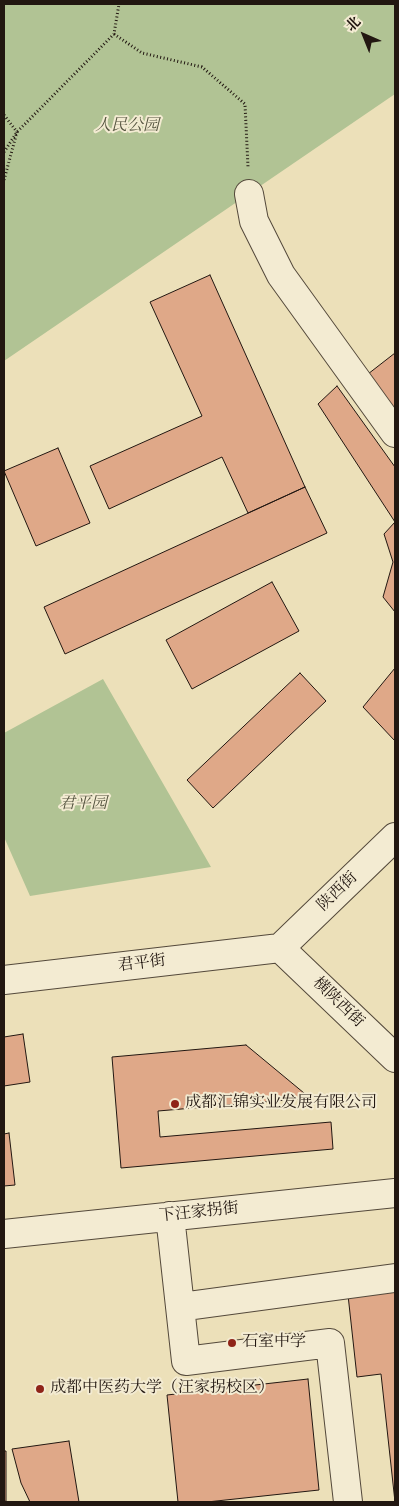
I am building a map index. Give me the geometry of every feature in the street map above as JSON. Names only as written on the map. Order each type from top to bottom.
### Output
[{"type":"street","points":[[249,194],[254,221],[281,275],[395,433]]},
{"type":"street","name":"陕西街","points":[[280,948],[395,837]]},
{"type":"street","name":"君平街","points":[[4,980],[280,948]]},
{"type":"street","name":"横陕西街","points":[[280,948],[395,1058]]},
{"type":"street","name":"下汪家拐街","points":[[4,1234],[395,1193]]},
{"type":"street","points":[[170,1216],[186,1361],[330,1343],[348,1502]]},
{"type":"street","points":[[180,1307],[395,1278]]},
{"type":"path","points":[[4,152],[17,132],[114,34],[119,4]]},
{"type":"path","points":[[114,34],[142,52],[202,67],[245,104],[249,194]]},
{"type":"path","points":[[4,115],[17,132]]},
{"type":"path","points":[[4,180],[17,132]]},
{"type":"green space","name":"人民公园","points":[[4,4],[395,4],[395,94],[4,361]]},
{"type":"green space","name":"君平园","points":[[103,679],[211,867],[30,896],[4,837],[4,733]]},
{"type":"building","points":[[210,275],[305,487],[248,513],[222,457],[109,509],[90,466],[202,416],[150,302]]},
{"type":"building","points":[[395,353],[395,410],[368,374]]},
{"type":"building","points":[[337,386],[395,467],[395,522],[318,404]]},
{"type":"building","points":[[58,448],[90,523],[36,546],[4,471]]},
{"type":"building","points":[[305,487],[327,533],[65,654],[44,607]]},
{"type":"building","points":[[395,522],[395,612],[383,597],[393,562],[384,534]]},
{"type":"building","points":[[272,582],[299,631],[192,689],[166,640]]},
{"type":"building","points":[[395,668],[395,741],[363,707]]},
{"type":"building","points":[[300,673],[326,701],[213,808],[187,780]]},
{"type":"building","points":[[23,1034],[30,1082],[4,1086],[4,1037]]},
{"type":"building","name":"成都汇锦实业发展有限公司","points":[[246,1045],[310,1098],[158,1111],[160,1137],[331,1122],[333,1149],[121,1168],[112,1057]]},
{"type":"building","points":[[9,1133],[15,1185],[4,1186],[4,1134]]},
{"type":"building","points":[[395,1289],[395,1502],[381,1374],[357,1377],[348,1295]]},
{"type":"building","points":[[308,1379],[319,1490],[207,1502],[178,1502],[167,1395]]},
{"type":"building","points":[[69,1441],[79,1502],[30,1502],[21,1483],[12,1449]]},
{"type":"building","points":[[4,1451],[6,1451],[6,1501],[4,1502]]},
{"type":"place","name":"成都汇锦实业发展有限公司","points":[[175,1104]]},
{"type":"place","name":"石室中学","points":[[232,1343]]},
{"type":"place","name":"成都中医药大学（汪家拐校区）","points":[[40,1389]]}]
